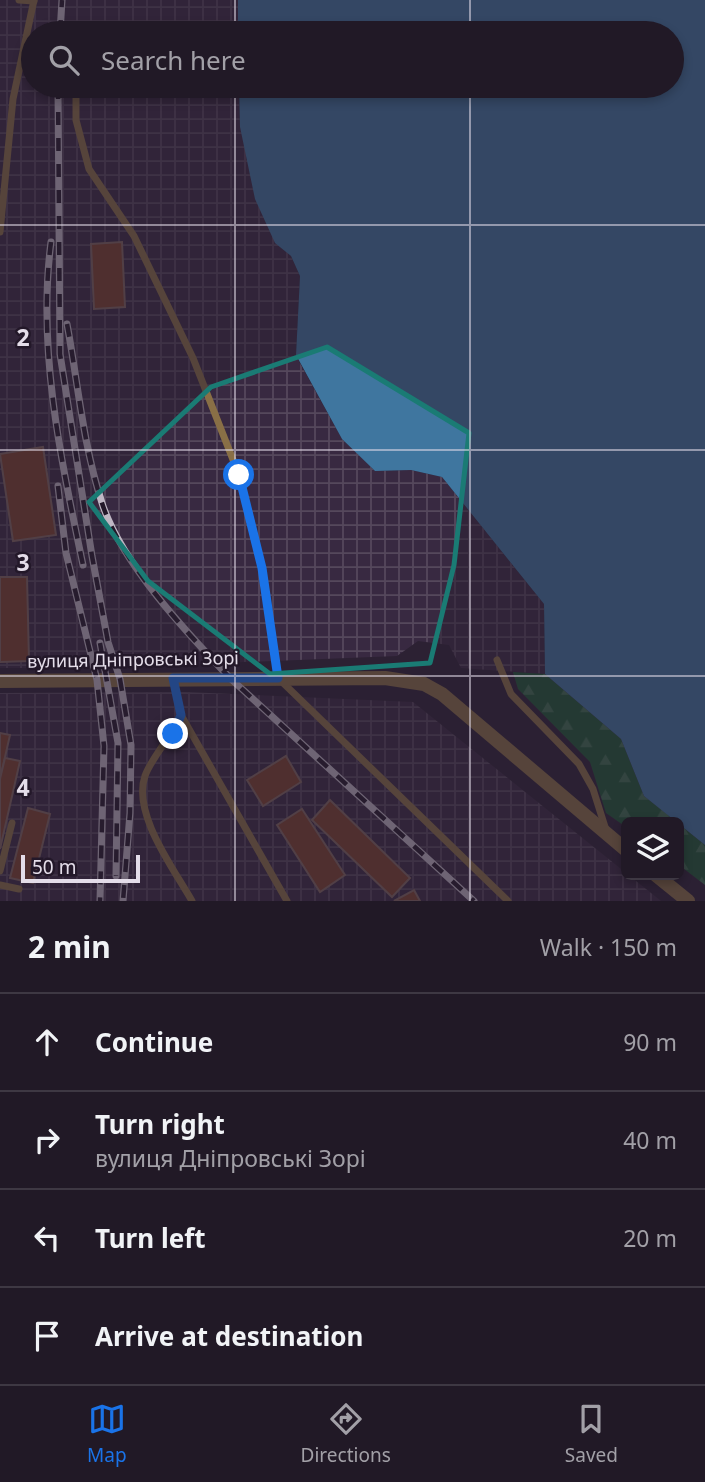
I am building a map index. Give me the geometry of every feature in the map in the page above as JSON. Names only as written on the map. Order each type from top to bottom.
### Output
[{"type":"street","name":"вулиця Дніпровські Зорі","points":[[0,681],[385,678],[424,684],[442,694],[621,846]]},
{"type":"street","points":[[662,880],[688,901]]},
{"type":"lane","points":[[19,0],[34,1],[30,21]]},
{"type":"lane","points":[[0,232],[13,99],[21,62]]},
{"type":"lane","points":[[76,98],[76,120],[89,169],[134,236],[193,358],[239,475],[262,568],[278,678],[508,901]]},
{"type":"lane","points":[[497,660],[511,694],[579,764],[593,789],[607,834]]},
{"type":"lane","points":[[173,678],[181,715],[287,901]]},
{"type":"lane","points":[[181,715],[173,734],[145,776],[144,815],[192,901]]},
{"type":"lane","points":[[0,871],[12,823]]},
{"type":"lane","points":[[0,885],[19,889]]},
{"type":"highlighted area","points":[[327,347],[469,433],[454,565],[430,663],[270,674],[148,581],[89,502],[211,387]]},
{"type":"shaded area","points":[[0,0],[238,0],[238,21],[21,21],[21,98],[239,98],[240,127],[275,242],[291,256],[300,276],[296,356],[342,439],[375,471],[411,470],[442,477],[544,604],[545,674],[461,668],[449,645],[418,641],[397,656],[93,668],[0,668]]},
{"type":"shaded area","points":[[185,692],[413,702],[621,869],[621,880],[635,880],[661,901],[0,901],[0,693]]},
{"type":"green space","points":[[513,672],[545,674],[621,739],[644,796],[671,817],[621,817],[621,824],[606,813],[590,762],[518,689]]},
{"type":"green space","points":[[684,828],[705,845],[705,885],[684,869]]},
{"type":"water","points":[[238,0],[705,0],[705,845],[684,828],[684,817],[670,817],[644,796],[621,739],[545,674],[544,604],[442,477],[411,470],[375,471],[342,439],[296,355],[300,276],[291,256],[275,243],[255,199],[240,127],[239,98],[684,98],[684,21],[238,21]]},
{"type":"building","points":[[122,242],[125,307],[94,309],[91,244]]},
{"type":"building","points":[[43,447],[56,535],[13,541],[0,454]]},
{"type":"building","points":[[0,577],[27,577],[29,661],[0,662]]},
{"type":"building","points":[[0,733],[10,735],[0,779]]},
{"type":"building","points":[[286,756],[301,782],[263,806],[247,780]]},
{"type":"building","points":[[5,758],[20,761],[0,849],[0,779]]},
{"type":"building","points":[[330,800],[410,878],[392,897],[312,820]]},
{"type":"building","points":[[28,808],[50,814],[33,883],[10,878]]},
{"type":"building","points":[[302,809],[345,875],[320,892],[277,825]]},
{"type":"building","points":[[414,890],[420,901],[394,901]]},
{"type":"railway","points":[[61,21],[62,0]]},
{"type":"railway","points":[[58,98],[60,354],[92,556],[108,642],[120,679],[131,745],[130,813],[123,901]]},
{"type":"railway","points":[[51,242],[47,283],[49,364],[60,445],[83,565]]},
{"type":"railway","points":[[67,324],[95,481],[111,526],[140,573],[176,619],[231,679],[474,901]]},
{"type":"railway","points":[[58,486],[66,553],[97,680],[104,746],[100,901]]},
{"type":"railway","points":[[100,643],[118,743],[116,876]]},
{"type":"route","points":[[173,734],[181,715],[173,678],[278,678],[262,568],[239,475]]}]
